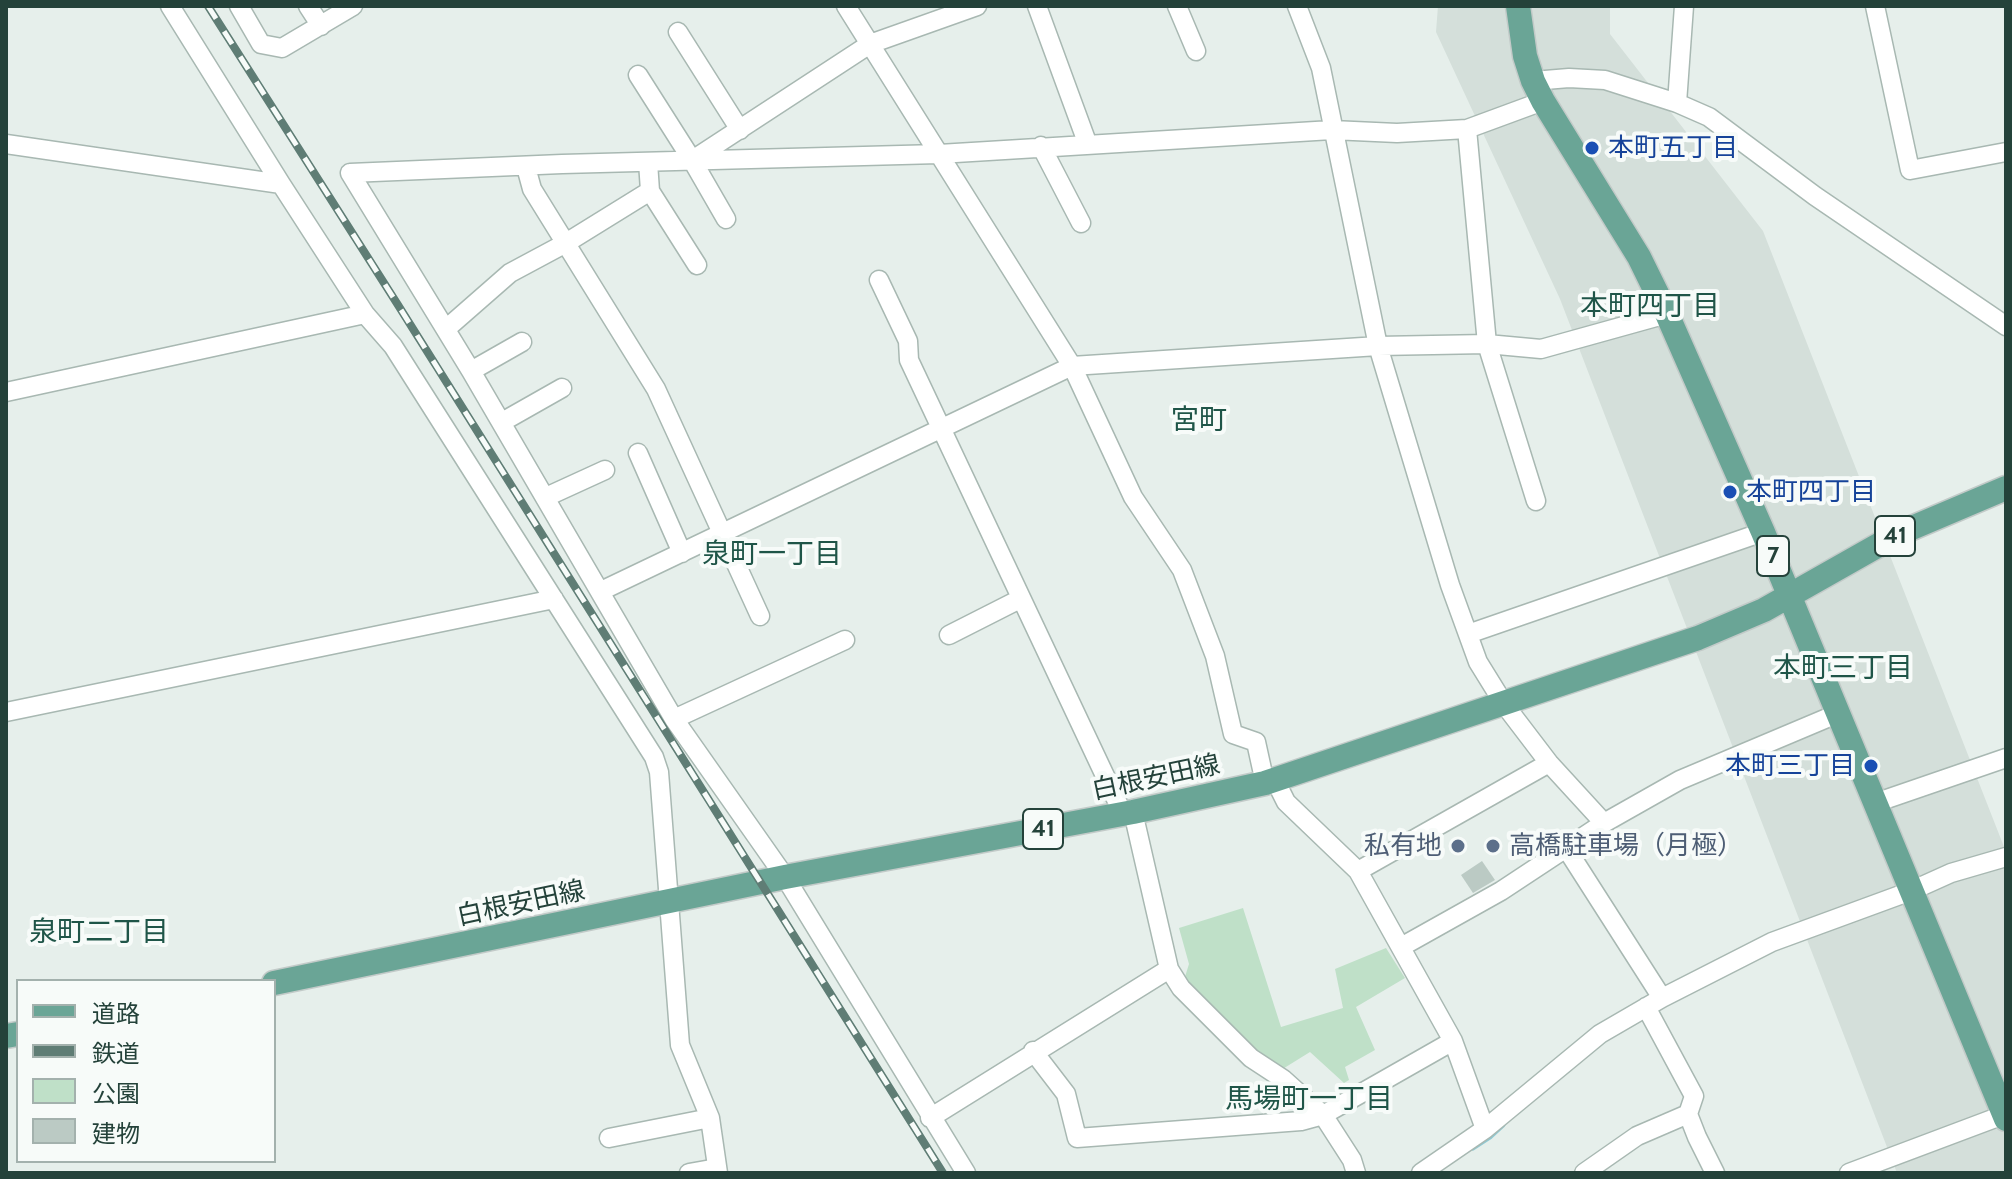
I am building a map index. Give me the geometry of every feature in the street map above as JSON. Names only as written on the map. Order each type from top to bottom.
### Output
[{"type":"main road","name":"7","points":[[1518,6],[1525,56],[1538,91],[1633,246],[1667,314],[1763,532],[2005,1116]]},
{"type":"main road","name":"白根安田線","points":[[276,983],[785,877],[1128,813],[1270,782],[1698,638],[1764,610],[1900,533],[2006,488]]},
{"type":"street","points":[[170,6],[365,314],[393,346],[654,757],[659,772],[680,1045],[710,1118],[718,1170],[689,1173]]},
{"type":"street","points":[[239,6],[261,44],[282,48],[353,6]]},
{"type":"street","points":[[308,6],[321,26]]},
{"type":"street","points":[[846,6],[1072,366],[1133,497],[1182,570],[1215,656],[1233,734],[1256,742],[1270,782],[1286,802],[1358,871],[1453,1041],[1485,1129]]},
{"type":"street","points":[[692,160],[870,44],[977,6]]},
{"type":"street","points":[[1037,6],[1088,145]]},
{"type":"street","points":[[1177,6],[1196,51]]},
{"type":"street","points":[[1297,6],[1321,68],[1378,346],[1450,585],[1478,662],[1504,704],[1549,763],[1604,823]]},
{"type":"street","points":[[1677,103],[1684,6]]},
{"type":"street","points":[[1875,6],[1910,170],[2006,152]]},
{"type":"street","points":[[678,32],[740,130]]},
{"type":"street","points":[[638,75],[726,219]]},
{"type":"street","points":[[966,1173],[785,877],[674,719],[502,422],[350,173],[939,154],[1332,130],[1397,133],[1467,129],[1569,78],[1605,80],[1677,103],[1709,117],[1815,196],[2006,326]]},
{"type":"street","points":[[1467,129],[1487,344],[1536,501]]},
{"type":"street","points":[[6,144],[281,184]]},
{"type":"street","points":[[1041,146],[1081,223]]},
{"type":"street","points":[[648,162],[650,191],[697,265]]},
{"type":"street","points":[[526,167],[532,189],[656,389],[760,616]]},
{"type":"street","points":[[446,329],[510,273],[566,243],[650,191]]},
{"type":"street","points":[[879,280],[908,341],[909,360],[1020,599],[1128,813],[1169,969],[1181,988],[1251,1058],[1283,1079],[1323,1115],[1352,1160],[1356,1173]]},
{"type":"street","points":[[6,392],[365,314]]},
{"type":"street","points":[[601,591],[1072,366],[1378,346],[1487,344],[1541,349],[1667,314]]},
{"type":"street","points":[[471,371],[522,342]]},
{"type":"street","points":[[502,422],[562,388]]},
{"type":"street","points":[[638,453],[682,553]]},
{"type":"street","points":[[546,497],[605,470]]},
{"type":"street","points":[[1468,634],[1763,532]]},
{"type":"street","points":[[6,712],[554,599]]},
{"type":"street","points":[[949,635],[1020,599]]},
{"type":"street","points":[[674,719],[845,640]]},
{"type":"street","points":[[1401,947],[1501,891],[1604,823],[1680,780],[1839,713]]},
{"type":"street","points":[[1875,803],[2006,758]]},
{"type":"street","points":[[1358,871],[1549,763]]},
{"type":"street","points":[[1566,848],[1654,1002],[1694,1096],[1688,1114],[1715,1173]]},
{"type":"street","points":[[1421,1173],[1485,1129],[1600,1034],[1654,1002],[1772,942],[1911,891],[1951,873],[2006,857]]},
{"type":"street","points":[[930,1118],[1169,969]]},
{"type":"street","points":[[1033,1051],[1066,1094],[1077,1138],[1301,1121],[1323,1115],[1453,1041]]},
{"type":"street","points":[[1584,1173],[1637,1136],[1688,1114]]},
{"type":"street","points":[[1849,1173],[2005,1116]]},
{"type":"street","points":[[609,1138],[710,1118]]},
{"type":"shaded area","points":[[1438,6],[1610,6],[1610,34],[1763,231],[2006,852],[2006,1173],[1897,1173],[1560,299],[1436,32]]},
{"type":"green space","points":[[1243,908],[1281,1027],[1343,1008],[1335,969],[1386,948],[1405,978],[1356,1007],[1375,1050],[1345,1067],[1349,1080],[1344,1083],[1310,1052],[1281,1070],[1250,1048],[1184,980],[1189,964],[1179,928]]},
{"type":"building","points":[[1482,861],[1495,880],[1473,893],[1461,875]]},
{"type":"waterway","points":[[1473,1148],[1503,1125]]},
{"type":"railway","points":[[208,6],[943,1173]]},
{"type":"place","name":"本町五丁目","points":[[1592,148]]},
{"type":"place","name":"本町四丁目","points":[[1730,492]]},
{"type":"place","name":"本町三丁目","points":[[1871,766]]},
{"type":"place","name":"私有地","points":[[1458,846]]},
{"type":"place","name":"高橋駐車場（月極）","points":[[1493,846]]},
{"type":"district","name":"本町四丁目","points":[[1650,307]]},
{"type":"district","name":"宮町","points":[[1199,421]]},
{"type":"district","name":"泉町一丁目","points":[[772,555]]},
{"type":"district","name":"本町三丁目","points":[[1843,669]]},
{"type":"district","name":"泉町二丁目","points":[[99,933]]},
{"type":"district","name":"馬場町一丁目","points":[[1309,1100]]}]
